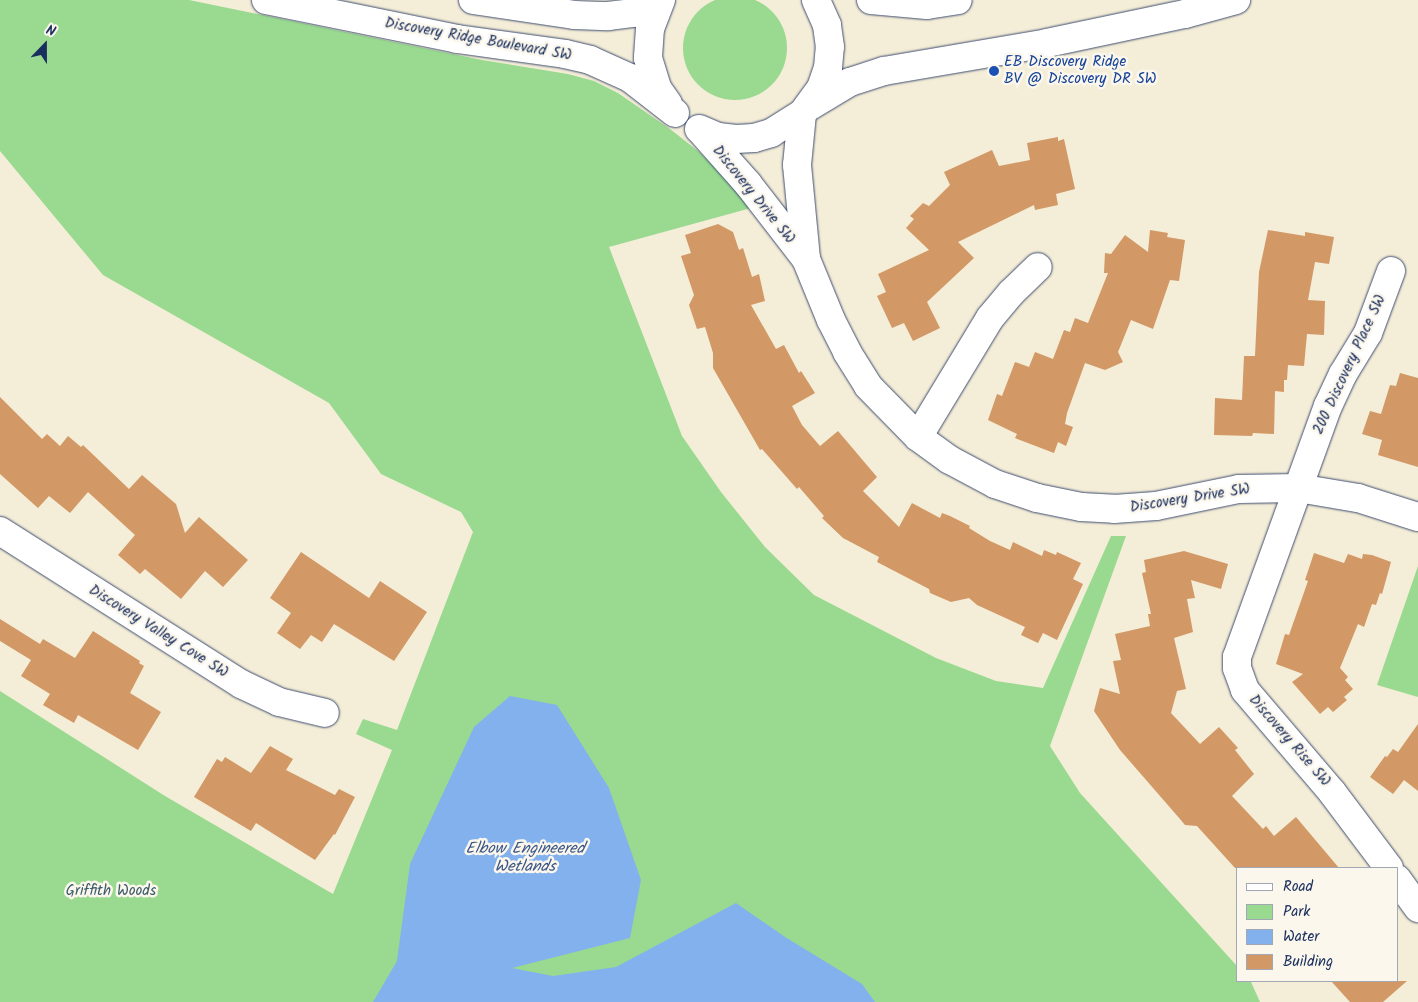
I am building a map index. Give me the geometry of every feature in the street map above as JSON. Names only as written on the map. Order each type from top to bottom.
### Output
[{"type":"street","name":"Discovery Ridge Boulevard SW","points":[[266,0],[457,39],[565,54],[590,60],[630,78],[701,131]]},
{"type":"street","points":[[473,0],[574,15],[608,16],[634,13],[660,0]]},
{"type":"street","points":[[660,0],[650,28],[648,58],[657,88],[675,113]]},
{"type":"street","points":[[806,110],[821,88],[828,68],[830,46],[827,25],[816,0]]},
{"type":"street","points":[[871,0],[927,4],[958,0]]},
{"type":"street","points":[[701,131],[718,137],[754,138],[772,133],[850,82],[884,71],[1047,43],[1185,14],[1236,0]]},
{"type":"street","name":"Discovery Drive SW","points":[[806,110],[797,166],[806,259]]},
{"type":"street","name":"Discovery Drive SW","points":[[701,131],[748,184],[806,259],[831,320],[847,352],[868,386],[918,437],[950,460],[996,484],[1037,498],[1081,507],[1114,509],[1156,506],[1239,489],[1298,488],[1358,498],[1418,516]]},
{"type":"street","points":[[918,437],[990,318],[1011,293],[1038,268]]},
{"type":"street","name":"200 Discovery Place SW","points":[[1298,488],[1328,406],[1343,374],[1368,333],[1392,271]]},
{"type":"street","name":"Discovery Rise SW","points":[[1298,488],[1241,644],[1237,668],[1245,690],[1332,792],[1388,867]]},
{"type":"street","name":"Discovery Valley Cove SW","points":[[0,531],[241,684],[279,702],[325,712]]},
{"type":"street","points":[[1398,880],[1418,908]]},
{"type":"green space","points":[[718,-1],[752,-1],[764,5],[778,19],[786,38],[786,58],[778,77],[764,91],[745,99],[725,99],[706,91],[692,77],[684,58],[684,38],[692,19],[698,11]]},
{"type":"green space","name":"Griffith Woods","points":[[0,0],[189,0],[482,60],[568,74],[594,81],[618,93],[698,151],[731,183],[751,208],[609,247],[682,436],[721,492],[765,547],[814,595],[936,658],[996,681],[1043,688],[1111,536],[1126,536],[1050,746],[1080,793],[1236,965],[1236,982],[1251,982],[1260,1002],[0,1002],[0,691],[165,796],[333,894],[392,750],[356,734],[363,719],[397,730],[473,532],[461,512],[381,474],[329,403],[103,275],[0,151]]},
{"type":"green space","points":[[1418,566],[1418,697],[1377,685]]},
{"type":"water","name":"Elbow Engineered Wetlands","points":[[510,696],[557,705],[609,788],[641,880],[630,938],[512,968],[553,976],[616,967],[736,903],[785,937],[862,984],[875,1002],[373,1002],[397,961],[410,864],[474,727]]},
{"type":"building","points":[[1058,137],[1058,141],[1064,139],[1075,189],[1056,194],[1058,205],[1035,210],[1034,205],[958,242],[974,258],[927,302],[940,328],[913,341],[904,323],[892,328],[877,296],[886,292],[878,274],[929,250],[906,228],[914,219],[910,216],[923,203],[929,206],[950,185],[944,172],[992,150],[999,166],[1030,160],[1027,143]]},
{"type":"building","points":[[718,224],[733,232],[739,250],[743,248],[752,277],[759,274],[765,301],[751,305],[776,349],[784,345],[799,373],[801,371],[815,393],[792,406],[802,425],[820,446],[838,431],[877,477],[863,491],[899,527],[912,503],[940,518],[942,513],[950,516],[970,526],[969,528],[990,541],[1010,550],[1013,542],[1042,556],[1044,550],[1056,555],[1057,552],[1081,563],[1073,579],[1083,584],[1057,640],[1043,633],[1038,643],[1021,635],[1025,627],[977,605],[969,598],[951,602],[930,593],[929,589],[877,562],[879,557],[843,538],[822,518],[824,516],[799,487],[797,489],[762,449],[760,450],[713,368],[713,353],[705,327],[697,329],[689,305],[694,295],[681,256],[691,253],[685,235]]},
{"type":"building","points":[[1150,230],[1168,233],[1167,237],[1185,240],[1179,281],[1170,280],[1153,329],[1131,320],[1118,352],[1123,362],[1105,370],[1085,363],[1067,413],[1065,424],[1073,427],[1066,446],[1058,442],[1054,453],[1015,438],[1017,434],[988,420],[997,394],[1002,396],[1015,362],[1029,367],[1035,352],[1053,359],[1064,330],[1070,332],[1075,318],[1088,323],[1108,273],[1104,273],[1105,253],[1111,254],[1125,235],[1148,252]]},
{"type":"building","points":[[1268,230],[1305,236],[1305,232],[1334,237],[1329,264],[1315,262],[1308,300],[1325,301],[1324,335],[1307,334],[1304,366],[1288,365],[1287,380],[1284,380],[1284,392],[1275,391],[1274,434],[1253,433],[1252,436],[1214,435],[1215,398],[1242,400],[1244,356],[1255,356],[1259,272]]},
{"type":"building","points":[[1400,373],[1418,378],[1418,467],[1378,455],[1382,440],[1362,434],[1370,411],[1381,414],[1390,385],[1396,386]]},
{"type":"building","points":[[0,397],[42,439],[47,434],[60,446],[68,436],[81,447],[83,445],[129,489],[142,475],[176,504],[185,533],[199,517],[248,560],[223,587],[205,571],[181,599],[145,569],[140,574],[118,555],[135,535],[88,492],[70,513],[49,496],[38,508],[0,474]]},
{"type":"building","points":[[1184,551],[1228,564],[1221,589],[1191,580],[1195,598],[1187,599],[1193,632],[1174,638],[1186,689],[1177,691],[1171,713],[1200,744],[1219,727],[1238,748],[1235,750],[1254,774],[1232,796],[1263,829],[1266,826],[1274,836],[1296,817],[1338,867],[1235,868],[1197,826],[1185,825],[1120,750],[1094,711],[1100,688],[1120,694],[1113,661],[1121,660],[1115,634],[1150,626],[1148,614],[1151,614],[1142,573],[1146,572],[1144,560]]},
{"type":"building","points":[[301,552],[369,598],[380,581],[427,612],[394,661],[334,624],[322,642],[311,635],[300,649],[277,633],[291,613],[270,598]]},
{"type":"building","points":[[1314,553],[1344,563],[1348,554],[1362,559],[1363,554],[1372,555],[1391,562],[1382,594],[1380,593],[1376,605],[1372,604],[1364,627],[1358,624],[1340,668],[1348,677],[1345,680],[1353,689],[1344,697],[1347,700],[1333,712],[1328,707],[1320,714],[1292,682],[1303,674],[1276,664],[1285,634],[1289,635],[1308,581],[1305,580]]},
{"type":"building","points":[[0,619],[40,644],[43,639],[75,658],[93,631],[140,661],[139,663],[144,666],[130,693],[161,712],[138,750],[78,715],[74,723],[43,705],[50,694],[21,676],[31,660],[0,641]]},
{"type":"building","points":[[1418,724],[1418,791],[1404,780],[1393,794],[1370,777],[1385,756],[1387,757],[1393,749],[1398,752]]},
{"type":"building","points":[[270,746],[293,759],[286,770],[335,795],[339,789],[355,797],[335,835],[315,860],[256,823],[251,831],[194,797],[217,759],[222,762],[225,757],[251,773]]},
{"type":"building","points":[[1407,981],[1383,1002],[1350,1002],[1332,982]]},
{"type":"place","name":"EB Discovery Ridge BV @ Discovery DR SW","points":[[994,71]]}]
